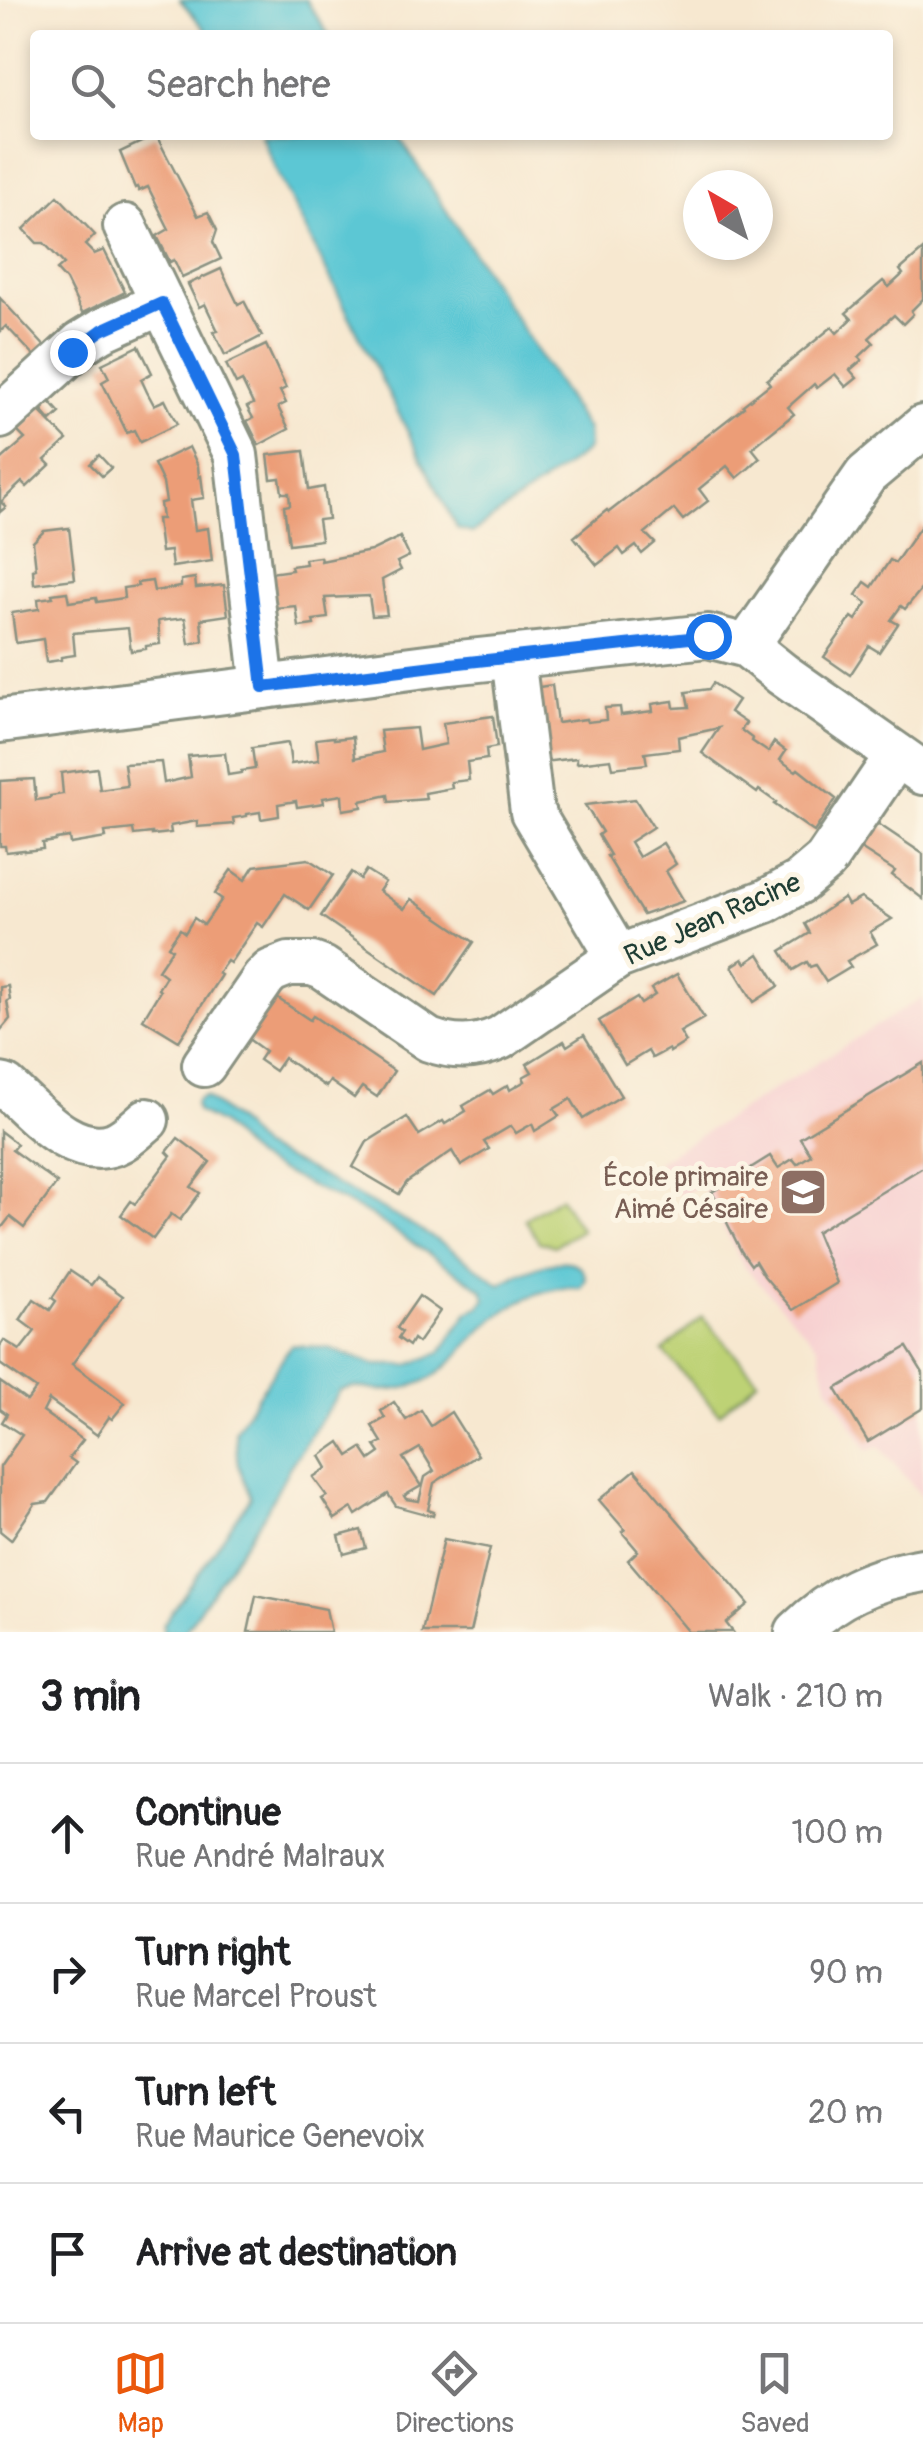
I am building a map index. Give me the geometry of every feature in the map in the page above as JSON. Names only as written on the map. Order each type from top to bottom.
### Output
[{"type":"street","points":[[125,226],[236,455],[263,687]]},
{"type":"street","points":[[0,418],[92,336],[162,303]]},
{"type":"street","points":[[747,646],[866,475],[923,427]]},
{"type":"street","points":[[0,690],[1,721],[513,656],[708,636],[747,646],[910,764]]},
{"type":"street","points":[[513,656],[532,812],[618,958]]},
{"type":"street","name":"Rue Jean Racine","points":[[204,1065],[258,985],[271,971],[289,964],[323,968],[429,1040],[445,1046],[463,1048],[500,1038],[618,958],[766,901],[815,872],[910,764]]},
{"type":"street","points":[[0,1084],[70,1142],[85,1146],[114,1144],[147,1120]]},
{"type":"street","points":[[797,1632],[819,1610],[858,1588],[890,1576],[923,1570]]},
{"type":"shaded area","points":[[923,997],[923,1498],[879,1446],[868,1451],[827,1384],[818,1346],[743,1265],[701,1184],[680,1196],[657,1162]]},
{"type":"green space","points":[[560,1197],[581,1230],[554,1246],[539,1242],[525,1219]]},
{"type":"green space","points":[[702,1317],[758,1380],[719,1414],[663,1351]]},
{"type":"water","points":[[180,0],[306,0],[326,30],[206,30]]},
{"type":"water","points":[[263,140],[401,140],[587,430],[588,446],[584,453],[472,533],[458,529]]},
{"type":"water","points":[[205,1096],[261,1148],[404,1221],[500,1284],[534,1268],[561,1262],[581,1268],[586,1279],[581,1288],[535,1294],[507,1309],[448,1365],[425,1381],[392,1390],[340,1391],[289,1468],[264,1515],[184,1632],[163,1632],[163,1625],[251,1497],[238,1465],[235,1431],[291,1345],[328,1348],[375,1365],[409,1365],[440,1353],[468,1312],[486,1298],[482,1289],[370,1215],[254,1158],[221,1124],[198,1112],[197,1099]]},
{"type":"building","points":[[145,140],[159,140],[198,216],[208,212],[217,230],[213,242],[221,259],[182,277],[157,236],[169,229],[148,187],[139,191],[135,188],[120,152]]},
{"type":"building","points":[[58,196],[95,235],[85,245],[94,254],[104,250],[125,292],[82,313],[57,270],[64,264],[24,229]]},
{"type":"building","points":[[923,250],[923,299],[903,324],[894,315],[869,338],[874,343],[850,370],[857,378],[846,387],[835,374],[817,388],[814,384],[788,407],[794,414],[752,448],[760,458],[749,468],[737,478],[727,466],[699,489],[708,501],[683,520],[674,509],[645,533],[655,543],[642,554],[636,546],[624,555],[619,548],[597,565],[574,537],[744,407],[770,384],[767,380],[832,327],[837,333],[852,319],[846,313],[883,281],[889,287],[903,274],[900,270]]},
{"type":"building","points":[[221,269],[238,304],[244,301],[262,336],[225,355],[205,304],[199,307],[188,284]]},
{"type":"building","points":[[0,298],[49,351],[39,361],[6,326],[0,332]]},
{"type":"building","points":[[266,345],[286,388],[280,391],[286,403],[278,407],[289,429],[259,445],[247,421],[253,418],[247,407],[253,404],[242,381],[236,384],[226,364]]},
{"type":"building","points":[[139,346],[152,373],[141,379],[147,392],[154,405],[165,400],[177,424],[140,442],[134,430],[127,433],[102,382],[109,378],[102,364]]},
{"type":"building","points":[[44,395],[60,413],[51,421],[35,403]]},
{"type":"building","points":[[39,411],[67,440],[45,460],[50,465],[27,487],[22,482],[1,502],[6,507],[0,512],[0,457],[25,439],[17,431]]},
{"type":"building","points":[[189,447],[201,476],[204,498],[191,500],[195,530],[208,528],[212,561],[172,567],[170,551],[161,552],[157,519],[162,519],[160,503],[166,502],[154,464]]},
{"type":"building","points":[[304,451],[309,490],[324,487],[328,519],[318,520],[321,540],[289,544],[284,506],[290,505],[289,493],[282,493],[280,478],[271,479],[268,455]]},
{"type":"building","points":[[99,455],[111,468],[102,476],[90,464]]},
{"type":"building","points":[[923,523],[923,587],[891,620],[898,624],[879,652],[869,646],[850,675],[824,657],[852,617],[856,620],[867,603],[856,595],[865,582],[872,587],[890,560],[895,563]]},
{"type":"building","points":[[69,528],[75,579],[34,584],[33,542],[44,531]]},
{"type":"building","points":[[400,537],[409,556],[397,562],[401,570],[382,580],[387,615],[372,616],[369,596],[325,598],[328,618],[299,627],[296,606],[274,608],[270,573],[292,570],[291,566],[306,564],[305,559],[320,557],[321,561],[371,551]]},
{"type":"building","points":[[195,578],[196,588],[224,585],[228,615],[201,619],[203,641],[189,644],[185,618],[158,621],[160,644],[146,649],[131,651],[128,628],[73,633],[75,655],[61,660],[46,662],[43,639],[16,643],[12,613],[39,609],[38,599],[67,592],[69,602],[96,598],[97,602],[124,598],[123,588],[138,586],[137,583],[152,581],[154,591],[181,587],[181,580]]},
{"type":"building","points":[[713,683],[738,700],[730,712],[746,723],[741,730],[752,741],[768,752],[774,742],[786,751],[780,760],[836,799],[814,832],[702,753],[719,728],[678,737],[679,749],[645,753],[647,764],[613,768],[611,759],[577,763],[577,758],[543,762],[533,688],[552,685],[557,723],[606,720],[605,708],[620,707],[621,715],[653,711],[652,704],[673,701],[674,708],[689,707],[686,692],[709,689]]},
{"type":"building","points":[[493,716],[497,747],[486,749],[487,759],[467,762],[469,780],[451,782],[452,788],[425,793],[426,799],[389,802],[388,795],[361,801],[362,807],[343,810],[342,795],[323,798],[324,803],[297,807],[296,801],[278,804],[279,816],[261,819],[260,812],[247,814],[233,818],[234,824],[197,827],[197,821],[170,826],[171,833],[152,835],[134,835],[133,829],[105,832],[106,838],[70,844],[69,837],[56,839],[42,843],[43,849],[24,851],[6,852],[5,846],[0,846],[0,781],[34,779],[36,800],[63,794],[61,773],[97,768],[100,790],[127,786],[124,764],[161,762],[164,783],[191,777],[188,756],[225,753],[228,775],[255,769],[252,748],[288,743],[291,764],[319,760],[316,739],[353,737],[355,758],[383,752],[380,731],[416,728],[419,750],[446,744],[443,723]]},
{"type":"building","points":[[635,799],[653,827],[630,842],[639,857],[663,843],[676,864],[666,871],[684,901],[643,915],[607,856],[610,855],[598,835],[602,832],[585,805]]},
{"type":"building","points":[[874,821],[923,854],[923,899],[892,875],[895,871],[856,846]]},
{"type":"building","points":[[308,859],[333,875],[309,910],[285,894],[263,927],[257,923],[230,963],[227,961],[218,973],[221,975],[179,1041],[143,1019],[166,976],[158,970],[172,949],[168,946],[180,929],[185,933],[194,918],[204,925],[222,899],[215,894],[231,870],[245,880],[254,866]]},
{"type":"building","points":[[366,870],[385,882],[379,891],[404,909],[411,899],[474,942],[437,996],[321,916],[351,872],[360,879]]},
{"type":"building","points":[[844,898],[848,905],[861,898],[892,919],[870,932],[877,944],[847,961],[851,967],[826,982],[815,965],[810,967],[807,962],[793,970],[781,951],[810,933],[805,924]]},
{"type":"building","points":[[759,954],[779,986],[754,1002],[732,966]]},
{"type":"building","points":[[677,974],[704,1018],[680,1032],[686,1042],[670,1052],[669,1049],[652,1058],[648,1051],[625,1065],[599,1021],[637,998],[641,1004],[655,995],[651,989]]},
{"type":"building","points":[[8,986],[10,1019],[0,1031],[0,987]]},
{"type":"building","points":[[268,992],[310,1020],[313,1016],[394,1071],[377,1097],[362,1087],[354,1098],[330,1081],[326,1087],[284,1058],[275,1071],[259,1060],[265,1051],[247,1038]]},
{"type":"building","points":[[584,1035],[621,1096],[583,1119],[571,1099],[554,1109],[559,1116],[535,1131],[532,1124],[516,1133],[511,1126],[484,1142],[489,1149],[461,1166],[452,1151],[407,1182],[399,1194],[353,1167],[367,1142],[407,1117],[419,1135],[443,1121],[445,1124],[466,1111],[463,1106],[490,1090],[493,1094],[508,1085],[510,1090],[525,1081],[523,1077],[532,1072],[527,1064],[564,1041],[567,1046]]},
{"type":"building","name":"École primaire Aimé Césaire","points":[[923,1063],[923,1167],[816,1232],[837,1283],[793,1310],[755,1261],[751,1265],[741,1251],[712,1192],[770,1156],[778,1168],[793,1159],[797,1164],[811,1155],[800,1138]]},
{"type":"building","points":[[0,1131],[17,1144],[12,1150],[57,1183],[24,1228],[10,1217],[0,1230]]},
{"type":"building","points":[[178,1138],[210,1162],[191,1187],[200,1193],[180,1220],[171,1214],[153,1239],[121,1215],[131,1201],[135,1204],[171,1156],[167,1152]]},
{"type":"building","points":[[70,1271],[91,1285],[97,1277],[123,1296],[72,1364],[125,1403],[97,1435],[49,1400],[43,1412],[83,1440],[69,1458],[76,1463],[48,1502],[35,1504],[11,1540],[0,1531],[0,1467],[22,1435],[2,1422],[7,1414],[0,1409],[0,1382],[27,1401],[36,1389],[0,1364],[0,1346],[4,1340],[20,1350],[35,1331],[20,1320],[34,1299],[50,1310],[56,1301],[52,1298]]},
{"type":"building","points":[[419,1296],[440,1311],[418,1343],[413,1339],[409,1346],[398,1338],[402,1332],[397,1328]]},
{"type":"building","points":[[907,1347],[923,1373],[923,1408],[868,1442],[836,1389]]},
{"type":"building","points":[[394,1402],[406,1420],[421,1410],[431,1426],[451,1412],[478,1455],[434,1483],[428,1510],[434,1512],[433,1516],[396,1506],[388,1494],[356,1515],[352,1508],[335,1519],[322,1499],[327,1496],[313,1477],[327,1468],[320,1456],[340,1442],[349,1456],[362,1448],[370,1460],[380,1453],[375,1446],[382,1442],[372,1426],[385,1418],[381,1411]],"holes":[[[420,1448],[434,1471],[425,1477],[419,1501],[406,1499],[404,1496],[421,1486],[403,1458]]]},
{"type":"building","points":[[635,1470],[749,1604],[726,1623],[733,1632],[689,1632],[628,1560],[638,1551],[599,1500]]},
{"type":"building","points":[[361,1530],[366,1548],[344,1554],[339,1536]]},
{"type":"building","points":[[444,1539],[490,1548],[470,1632],[422,1632]]},
{"type":"building","points":[[256,1595],[326,1609],[331,1632],[248,1632]]},
{"type":"place","name":"École primaire Aimé Césaire","points":[[803,1192]]},
{"type":"route","points":[[72,352],[102,330],[162,303],[236,455],[263,687],[708,636]]}]
